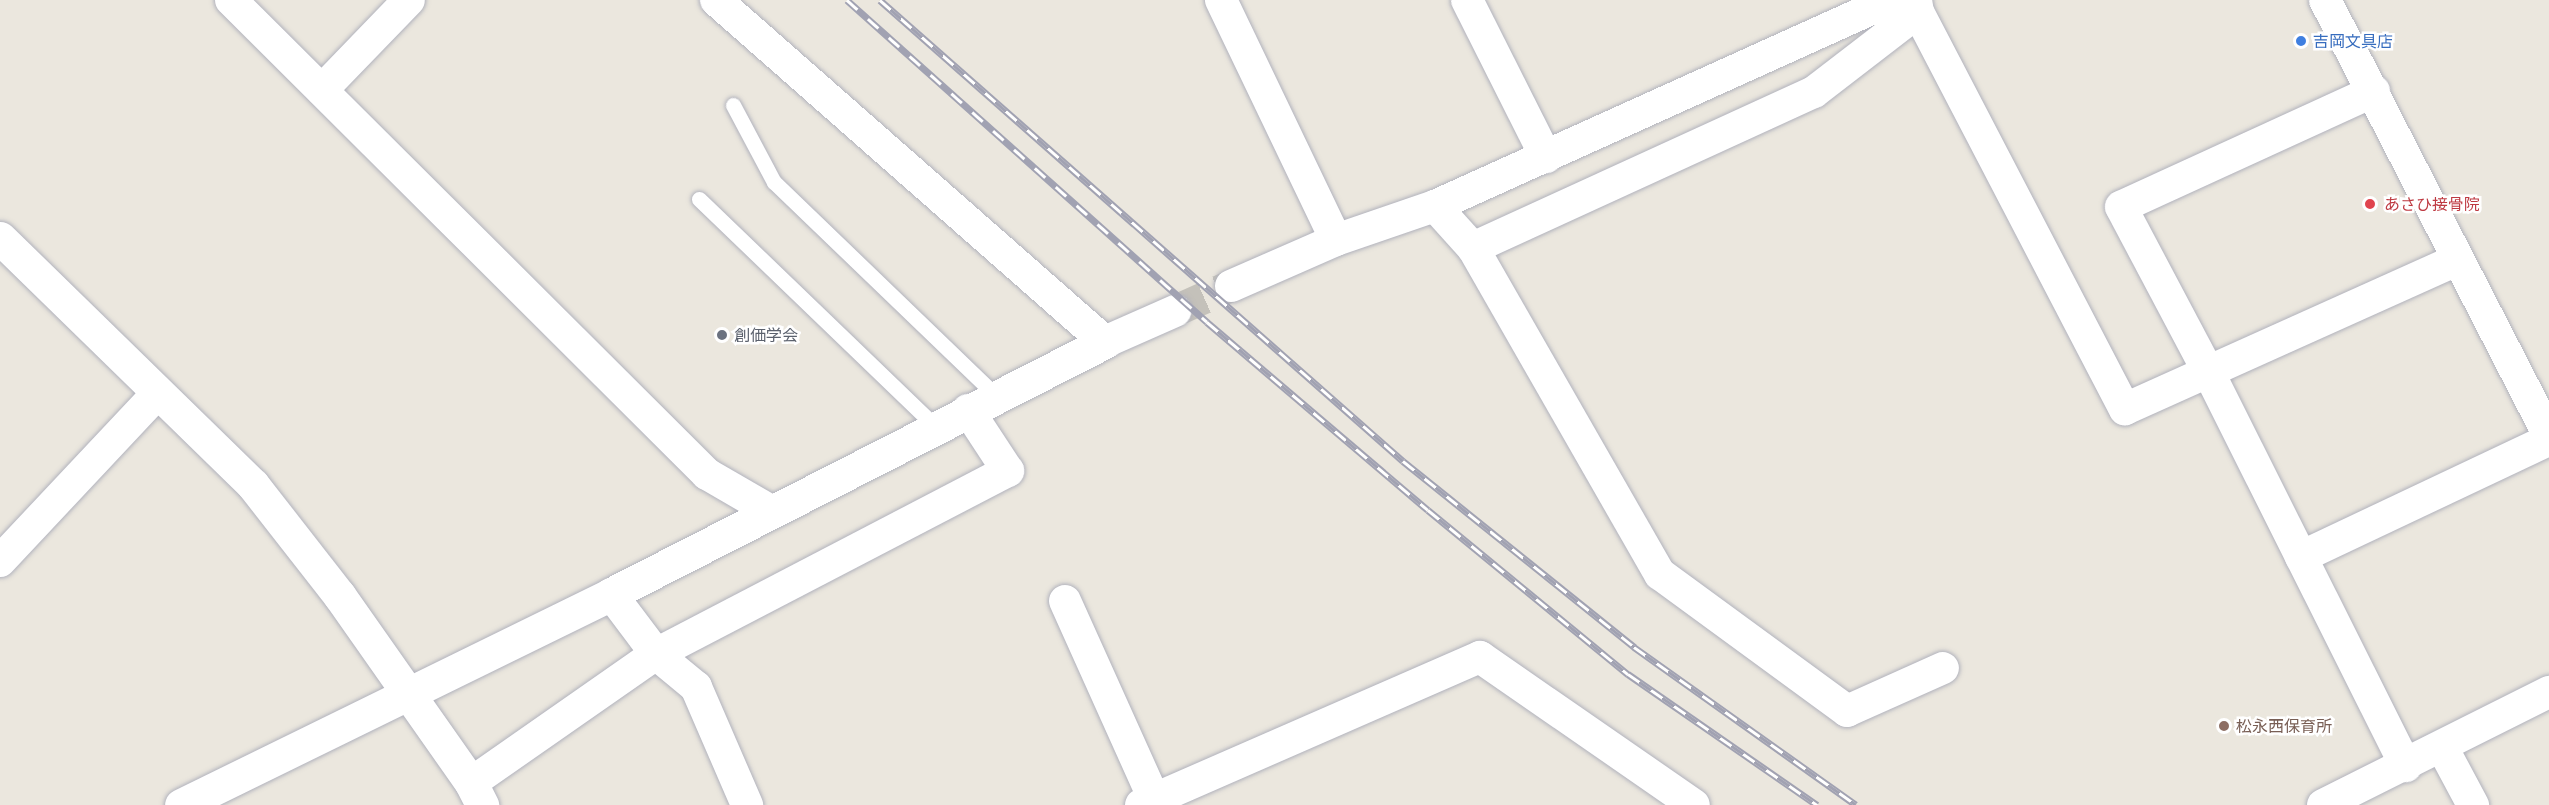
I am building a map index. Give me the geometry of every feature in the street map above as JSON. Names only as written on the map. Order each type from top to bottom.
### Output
[{"type":"street","points":[[231,0],[707,474],[769,510]]},
{"type":"street","points":[[322,90],[409,0]]},
{"type":"street","points":[[716,0],[1105,342]]},
{"type":"street","points":[[1221,0],[1336,240]]},
{"type":"street","points":[[1467,0],[1546,157]]},
{"type":"street","points":[[2325,0],[2374,91],[2549,436]]},
{"type":"street","points":[[1231,286],[1336,240],[1435,206],[1908,4]]},
{"type":"street","points":[[1473,248],[1814,92],[1908,4]]},
{"type":"street","points":[[1908,4],[2125,410],[2458,259]]},
{"type":"street","points":[[2374,91],[2121,207],[2208,371],[2406,766]]},
{"type":"street","points":[[1435,206],[1473,248],[1660,574],[1847,711],[1943,668]]},
{"type":"street","points":[[0,238],[253,485],[339,595],[476,794],[656,654],[1008,471],[982,403]]},
{"type":"street","points":[[181,805],[611,594],[769,510],[935,426],[1105,342],[1175,311]]},
{"type":"street","points":[[0,561],[158,393]]},
{"type":"street","points":[[2301,557],[2549,440]]},
{"type":"street","points":[[611,594],[656,654],[696,687],[747,805]]},
{"type":"street","points":[[1065,601],[1148,802],[1479,657],[1694,805]]},
{"type":"street","points":[[2323,805],[2406,766],[2549,692]]},
{"type":"street","points":[[2442,747],[2473,805]]},
{"type":"lane","points":[[734,105],[774,182],[982,403]]},
{"type":"lane","points":[[699,198],[935,426]]},
{"type":"tunnel","points":[[1175,311],[1231,286]]},
{"type":"railway","points":[[847,0],[1207,322],[1428,510],[1628,674],[1817,805]]},
{"type":"railway","points":[[880,0],[1403,461],[1634,647],[1856,805]]},
{"type":"place","name":"吉岡文具店","points":[[2301,41]]},
{"type":"place","name":"あさひ接骨院","points":[[2370,204]]},
{"type":"place","name":"創価学会","points":[[722,335]]},
{"type":"place","name":"松永西保育所","points":[[2224,726]]}]
